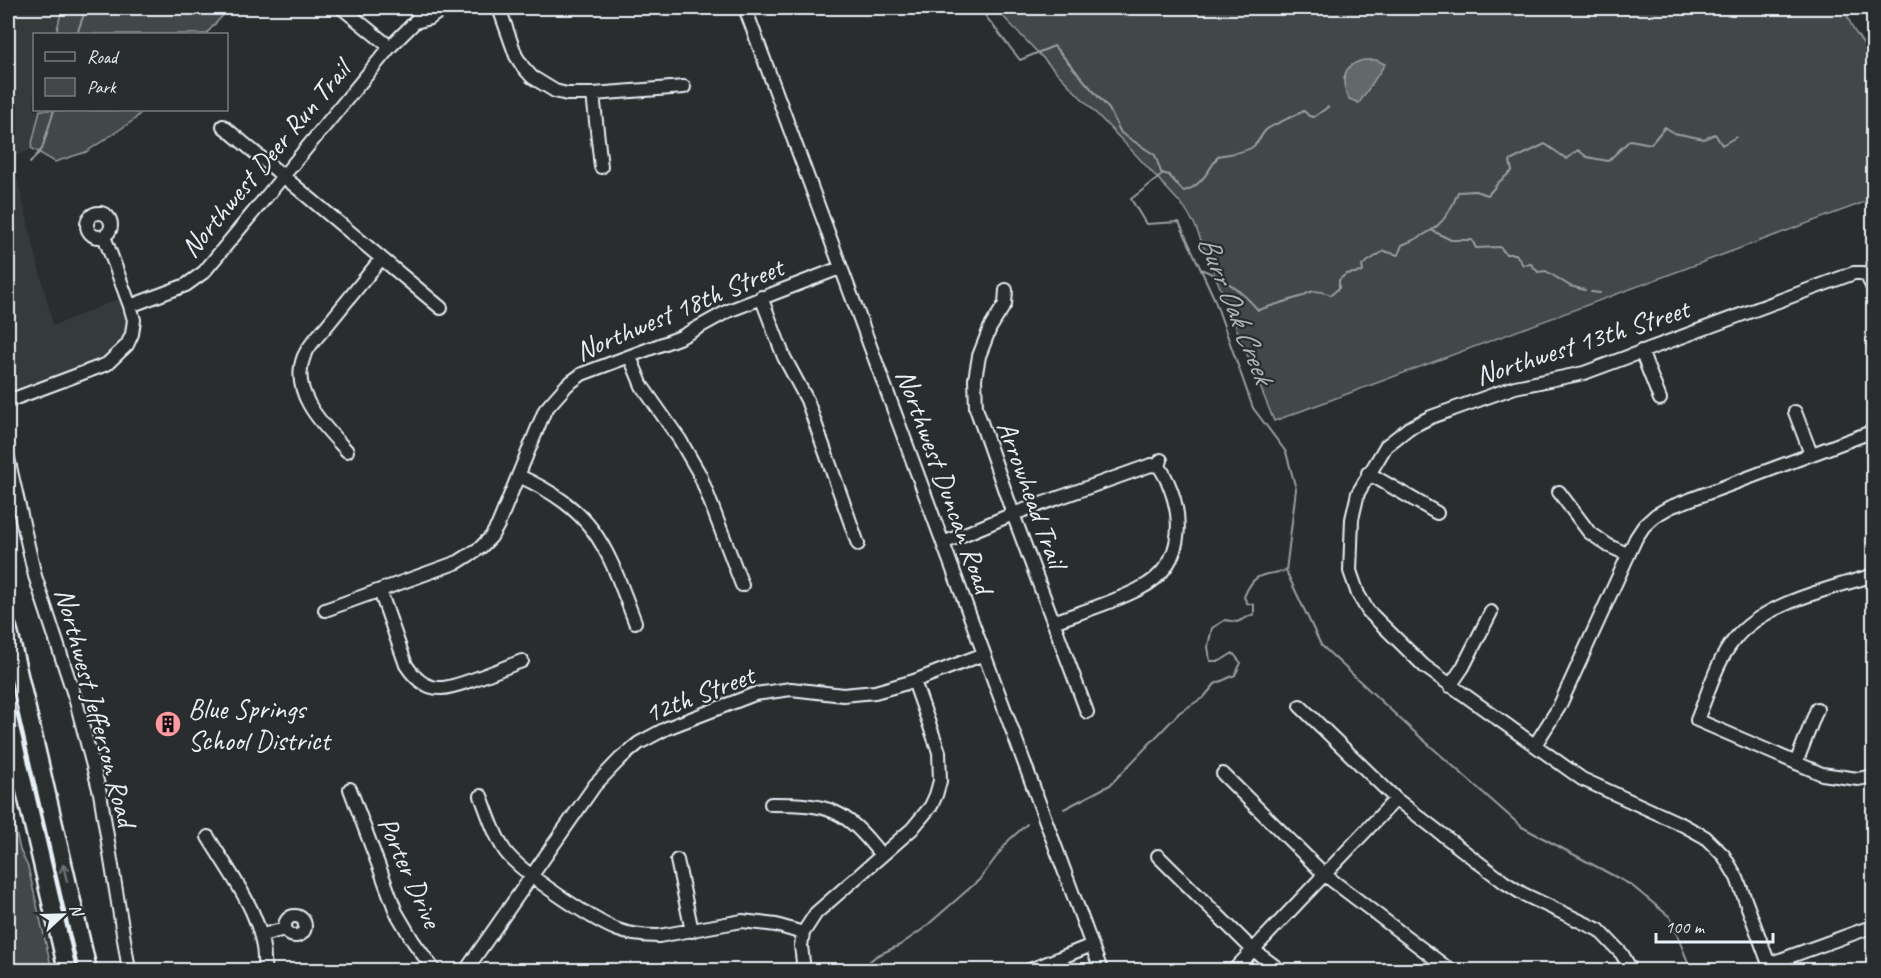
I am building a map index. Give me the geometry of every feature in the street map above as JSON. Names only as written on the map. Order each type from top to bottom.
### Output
[{"type":"highway","points":[[8,628],[88,970]]},
{"type":"highway","points":[[8,718],[67,970]]},
{"type":"street","points":[[342,8],[390,47]]},
{"type":"street","name":"Northwest Deer Run Trail","points":[[130,306],[186,285],[204,272],[424,8]]},
{"type":"street","name":"Northwest Deer Run Trail","points":[[414,22],[430,18],[444,8]]},
{"type":"street","points":[[499,8],[516,56],[532,77],[543,85],[567,94],[684,87]]},
{"type":"street","name":"Northwest Duncan Road","points":[[745,8],[1101,970]]},
{"type":"street","points":[[593,94],[601,167]]},
{"type":"street","points":[[223,126],[441,308]]},
{"type":"street","points":[[8,401],[107,364],[127,345],[132,334],[134,320],[104,236]]},
{"type":"street","points":[[346,451],[309,404],[303,387],[301,368],[309,346],[381,259]]},
{"type":"street","name":"Northwest 18th Street","points":[[326,610],[458,562],[480,548],[491,537],[498,525],[545,410],[567,385],[582,374],[681,337],[728,311],[840,268]]},
{"type":"street","name":"Northwest 13th Street","points":[[1874,290],[1865,268],[1584,373],[1515,387],[1431,417],[1409,428],[1386,446],[1358,493],[1352,519],[1350,572],[1358,594],[1368,611],[1424,666],[1450,686],[1582,779],[1705,837],[1724,856],[1737,878],[1769,964],[1874,926]]},
{"type":"street","name":"Arrowhead Trail","points":[[1006,290],[1005,304],[990,328],[979,356],[975,380],[976,408],[1086,712]]},
{"type":"street","points":[[761,297],[784,357],[807,400],[858,544]]},
{"type":"street","points":[[1641,351],[1660,399]]},
{"type":"street","points":[[630,357],[642,386],[680,440],[700,475],[742,585]]},
{"type":"street","points":[[1795,412],[1811,454]]},
{"type":"street","points":[[1535,745],[1559,707],[1627,554],[1644,526],[1656,515],[1670,507],[1874,430]]},
{"type":"street","name":"Northwest Jefferson Road","points":[[8,458],[35,576],[76,701],[100,793],[129,970]]},
{"type":"street","points":[[943,543],[1013,514],[1160,463],[1177,506],[1178,539],[1173,556],[1161,573],[1140,589],[1053,622]]},
{"type":"street","points":[[1368,473],[1437,513]]},
{"type":"street","points":[[519,476],[563,500],[591,527],[613,563],[635,622]]},
{"type":"street","points":[[1559,492],[1589,532],[1627,554]]},
{"type":"street","points":[[1873,576],[1774,608],[1744,629],[1725,654],[1697,720],[1822,774],[1858,779],[1874,776]]},
{"type":"street","points":[[380,591],[406,665],[421,682],[441,688],[450,687],[522,661]]},
{"type":"street","points":[[1450,686],[1491,612]]},
{"type":"street","name":"12th Street","points":[[466,970],[605,773],[635,746],[667,728],[755,694],[791,689],[862,694],[914,681],[984,654]]},
{"type":"street","points":[[804,970],[801,946],[803,933],[816,913],[923,817],[931,806],[940,781],[939,752],[914,681]]},
{"type":"street","points":[[1300,706],[1396,800],[1504,882],[1523,894],[1599,930],[1622,954],[1631,970]]},
{"type":"street","points":[[1796,763],[1817,709]]},
{"type":"street","points":[[1223,774],[1325,875],[1450,970]]},
{"type":"street","name":"Porter Drive","points":[[350,789],[392,904],[434,970]]},
{"type":"street","points":[[481,796],[501,845],[512,860],[532,876],[618,930],[648,936],[674,934],[742,921],[776,925],[803,933]]},
{"type":"street","points":[[1234,970],[1396,800]]},
{"type":"street","points":[[771,804],[825,808],[837,813],[850,820],[881,855]]},
{"type":"street","points":[[208,837],[254,916],[262,935],[264,970]]},
{"type":"street","points":[[1158,856],[1252,949],[1280,970]]},
{"type":"street","points":[[677,860],[692,931]]},
{"type":"street","points":[[262,935],[285,928]]},
{"type":"street","points":[[1030,970],[1092,945]]},
{"type":"shaded area","points":[[8,8],[98,8],[108,33],[33,33],[33,111],[88,111],[77,132],[12,157],[53,326],[121,298],[128,335],[107,360],[8,397]]},
{"type":"shaded area","points":[[1365,60],[1376,60],[1385,64],[1359,103],[1349,99],[1344,80],[1347,69]]},
{"type":"green space","points":[[62,8],[206,8],[224,14],[207,33],[56,33]]},
{"type":"green space","points":[[995,8],[1844,8],[1853,29],[1873,58],[1873,199],[1274,421],[1194,223],[1183,206]]},
{"type":"green space","points":[[40,111],[142,111],[134,120],[86,152],[55,162],[31,148]]},
{"type":"green space","points":[[14,823],[20,850],[28,867],[52,970],[16,970],[11,949],[13,940],[8,930],[8,824]]},
{"type":"waterway","points":[[77,33],[86,8]]},
{"type":"waterway","name":"Burr Oak Creek","points":[[965,8],[984,14],[1020,60],[1054,46],[1109,109],[1121,133],[1155,155],[1162,175],[1131,199],[1146,224],[1179,222],[1214,298],[1253,408],[1286,452],[1296,489],[1286,571]]},
{"type":"waterway","points":[[1162,173],[1169,175],[1183,191],[1189,189],[1204,178],[1218,156],[1247,150],[1266,130],[1273,126],[1304,111],[1314,117],[1328,107]]},
{"type":"waterway","points":[[30,163],[42,149],[54,111]]},
{"type":"waterway","points":[[1201,269],[1232,286],[1258,310],[1313,292],[1331,295],[1339,288],[1339,280],[1346,274],[1363,272],[1362,265],[1384,251],[1398,255],[1402,245],[1437,226],[1449,212],[1458,192],[1475,191],[1488,195],[1512,171],[1510,161],[1545,144],[1567,159],[1578,150],[1587,157],[1608,161],[1630,140],[1651,144],[1665,127],[1674,133],[1704,139],[1715,134],[1722,145],[1736,137]]},
{"type":"waterway","points":[[1433,231],[1451,240],[1472,240],[1476,248],[1500,247],[1506,254],[1516,254],[1523,265],[1531,264],[1538,272],[1546,271],[1570,286],[1585,290]]},
{"type":"waterway","points":[[1591,292],[1600,293]]},
{"type":"waterway","points":[[1286,571],[1321,645],[1522,827],[1631,885],[1670,917],[1691,970]]},
{"type":"waterway","points":[[1064,809],[1110,785],[1180,712],[1204,697],[1215,684],[1235,675],[1241,663],[1233,653],[1220,661],[1210,661],[1208,646],[1212,628],[1225,620],[1237,622],[1254,614],[1254,605],[1247,603],[1244,597],[1251,583],[1260,576],[1286,571]]},
{"type":"waterway","points":[[869,970],[869,962],[876,956],[900,945],[923,929],[979,880],[1009,840],[1027,824]]},
{"type":"place","name":"Blue Springs School District","points":[[168,724]]}]
